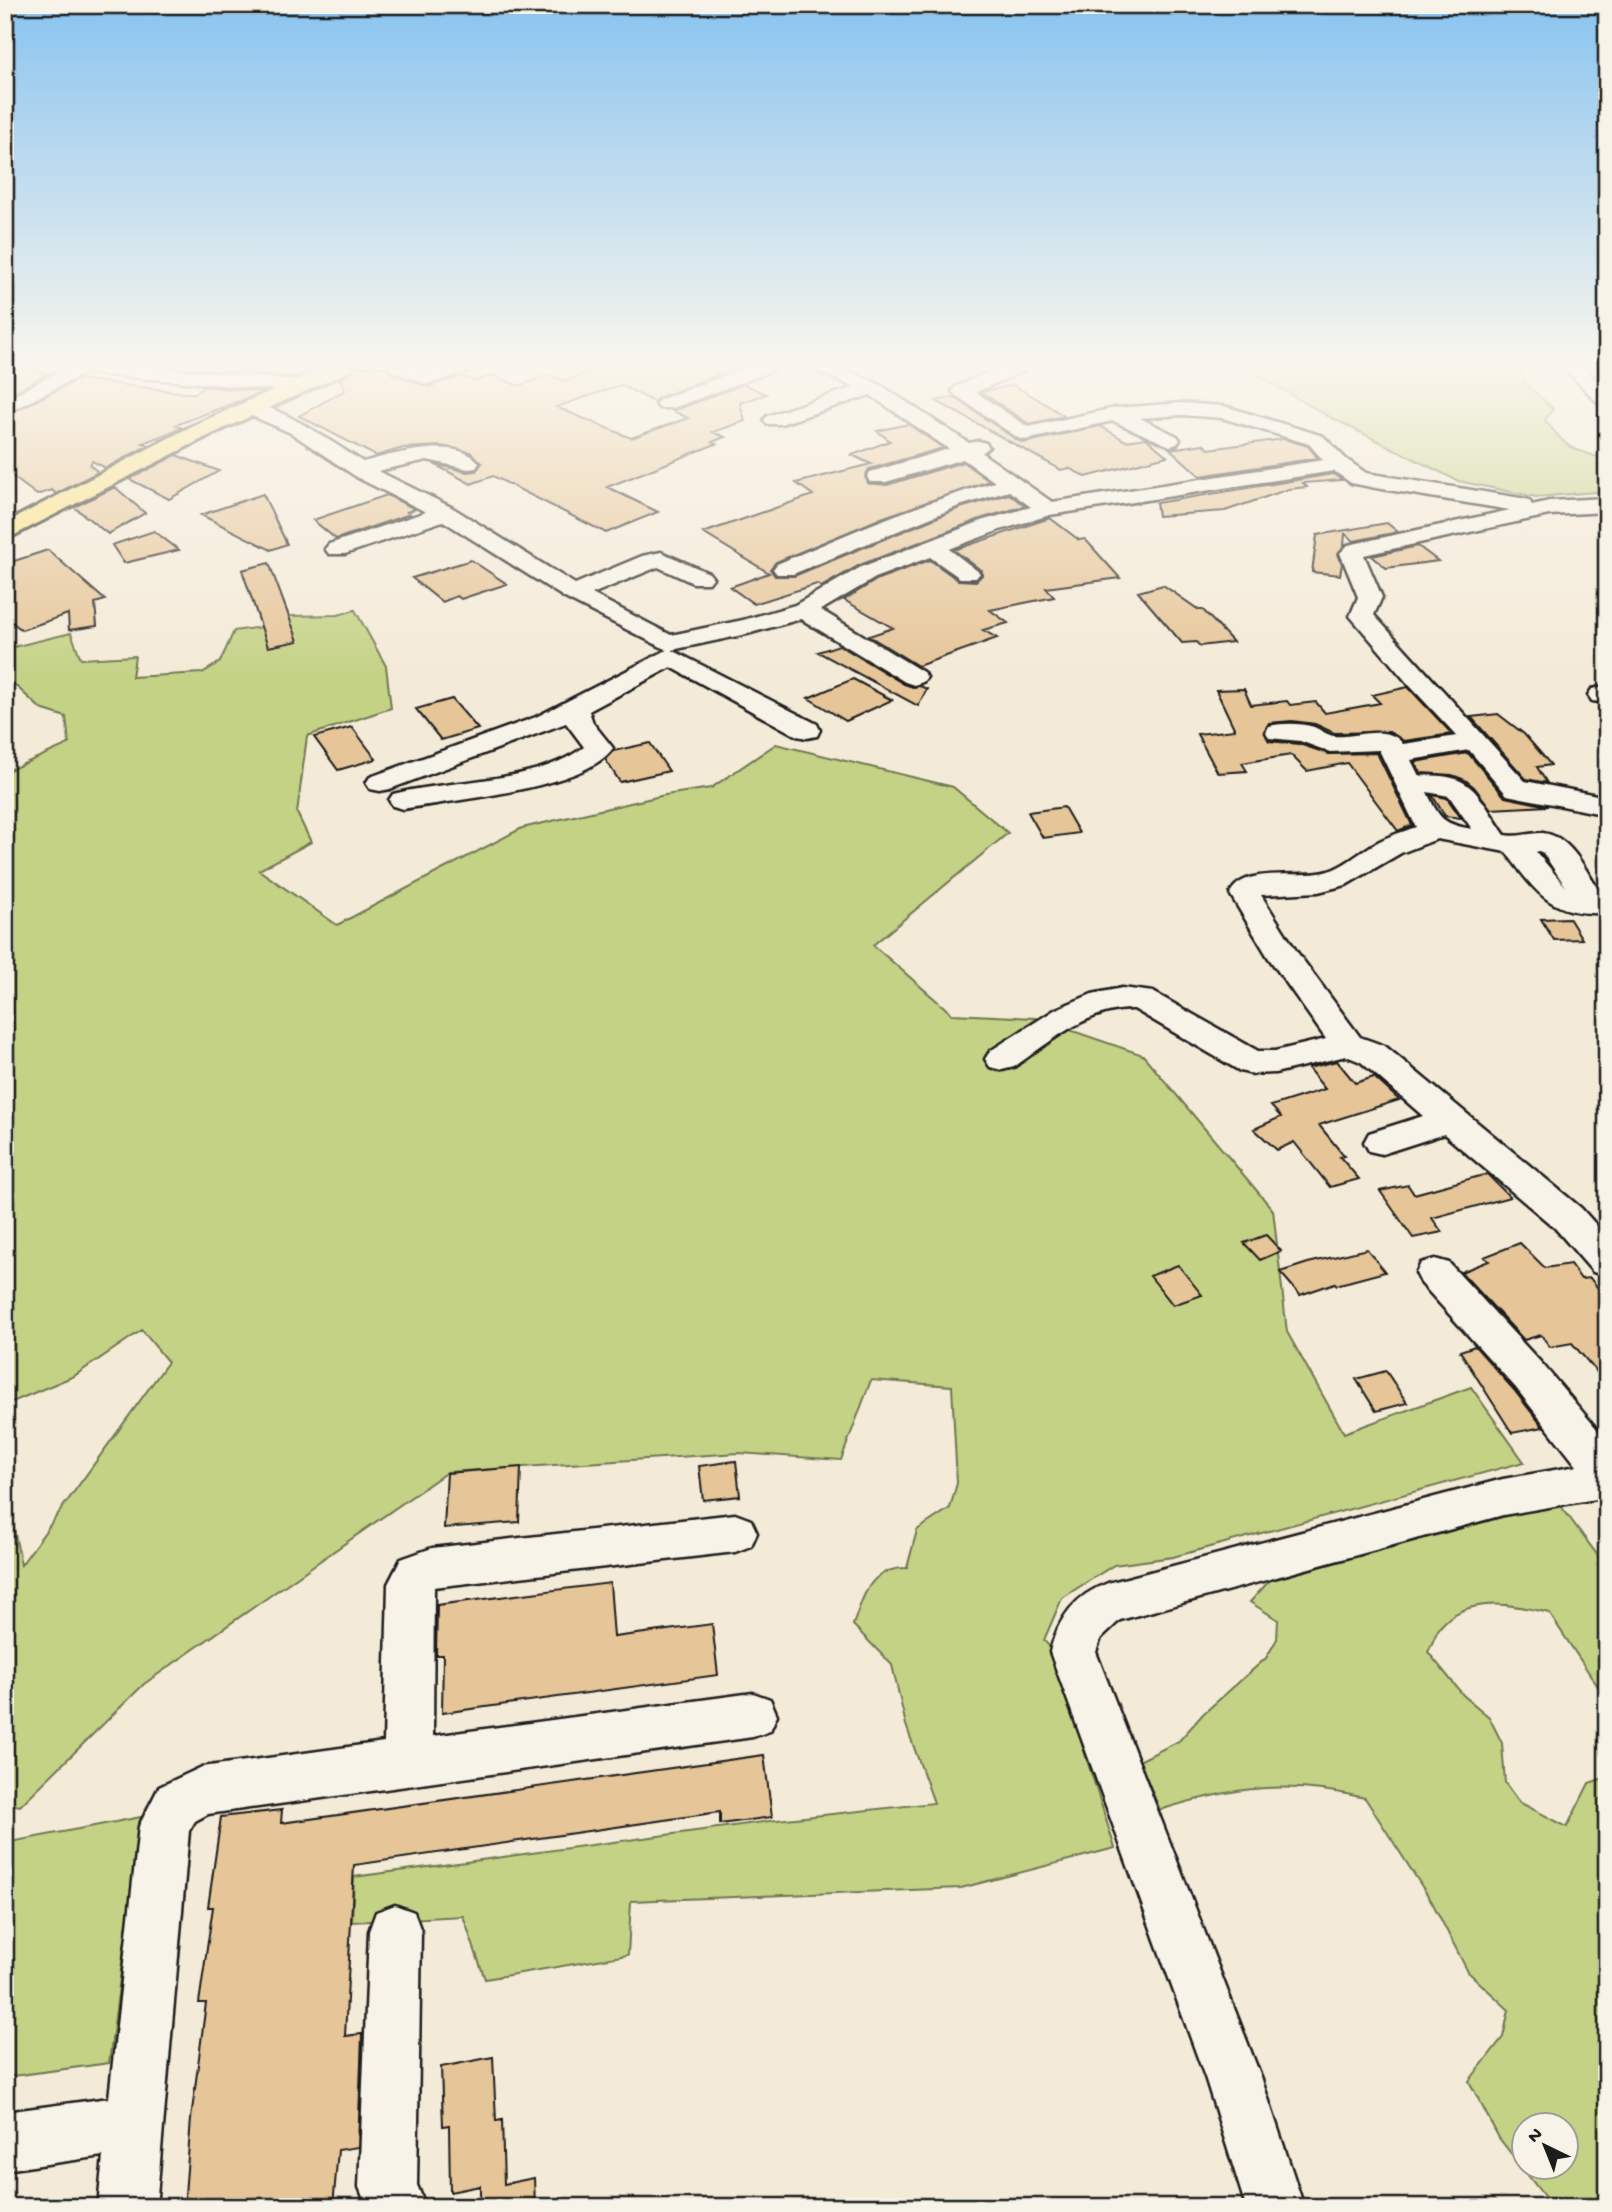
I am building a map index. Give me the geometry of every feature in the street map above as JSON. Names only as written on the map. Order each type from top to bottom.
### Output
[{"type":"main road","points":[[5,533],[17,520],[120,470]]},
{"type":"street","points":[[363,470],[445,513],[573,593],[807,730]]},
{"type":"street","points":[[878,477],[900,470]]},
{"type":"street","points":[[992,470],[1048,509]]},
{"type":"street","points":[[380,783],[545,723],[669,650],[804,610],[869,572],[992,524],[1048,509],[1298,470]]},
{"type":"street","points":[[1349,470],[1367,480],[1475,499],[1549,508]]},
{"type":"street","points":[[785,569],[951,501],[1010,484]]},
{"type":"street","points":[[1607,505],[1549,508],[1352,553],[1370,597],[1362,616],[1517,789],[1607,806]]},
{"type":"street","points":[[337,549],[445,513]]},
{"type":"street","points":[[931,547],[968,573]]},
{"type":"street","points":[[573,593],[661,559],[701,578]]},
{"type":"street","points":[[804,610],[914,677]]},
{"type":"street","points":[[402,800],[483,788],[551,771],[594,755],[599,748],[580,724],[574,707]]},
{"type":"street","points":[[1279,732],[1304,733],[1330,744],[1377,739],[1390,745],[1427,822],[1435,829],[1505,843]]},
{"type":"street","points":[[1395,754],[1476,741]]},
{"type":"street","points":[[1409,785],[1451,785],[1459,790],[1544,886],[1557,897],[1572,904],[1601,905]]},
{"type":"street","points":[[1348,1045],[1284,957],[1245,894],[1256,886],[1329,881],[1347,874],[1389,848],[1435,829]]},
{"type":"street","points":[[1002,1059],[1095,1003],[1122,996],[1141,999],[1252,1063],[1275,1062],[1348,1045],[1373,1054],[1568,1218],[1607,1262]]},
{"type":"street","points":[[1382,1142],[1450,1120]]},
{"type":"street","points":[[1435,1273],[1530,1377],[1607,1472]]},
{"type":"street","points":[[1275,2207],[1234,2080],[1073,1652],[1076,1635],[1092,1612],[1108,1603],[1503,1497],[1607,1479]]},
{"type":"street","points":[[408,1763],[411,1584],[417,1573],[432,1567],[735,1532]]},
{"type":"street","points":[[127,2207],[164,1826],[177,1804],[202,1791],[753,1715]]},
{"type":"street","points":[[395,1931],[388,2187],[397,2207]]},
{"type":"street","points":[[5,2141],[135,2123]]},
{"type":"green space","points":[[1436,470],[1607,470],[1607,491],[1536,497],[1458,481]]},
{"type":"green space","points":[[355,610],[386,666],[391,708],[307,736],[297,813],[311,842],[259,870],[337,925],[522,828],[665,795],[711,788],[776,744],[953,787],[1008,833],[873,945],[952,1014],[1035,1018],[1143,1055],[1273,1210],[1287,1332],[1344,1433],[1471,1387],[1524,1462],[1173,1557],[1114,1565],[1062,1598],[1044,1640],[1052,1650],[1115,1848],[961,1888],[631,1901],[628,1955],[485,1979],[463,1916],[352,1922],[354,1877],[777,1820],[934,1803],[906,1725],[892,1665],[853,1625],[870,1585],[884,1573],[907,1568],[917,1530],[950,1508],[957,1483],[952,1386],[871,1380],[841,1460],[739,1453],[447,1472],[144,1684],[20,1806],[5,1803],[5,1483],[21,1565],[168,1362],[142,1330],[74,1376],[5,1405],[5,772],[69,744],[66,717],[41,709],[5,676],[5,649],[71,633],[81,659],[135,656],[132,677],[202,673],[220,662],[234,631],[277,625],[291,616],[338,615]]},
{"type":"green space","points":[[1558,1502],[1607,1568],[1607,1700],[1549,1613],[1506,1605],[1477,1606],[1464,1610],[1440,1627],[1428,1652],[1463,1695],[1489,1717],[1502,1743],[1505,1783],[1519,1802],[1567,1827],[1589,1783],[1607,1777],[1607,2207],[1547,2207],[1547,2200],[1532,2180],[1580,2180],[1580,2110],[1510,2110],[1510,2152],[1499,2138],[1469,2081],[1503,2037],[1509,2010],[1468,1972],[1432,1902],[1365,1798],[1312,1789],[1262,1788],[1212,1796],[1160,1810],[1139,1761],[1179,1741],[1203,1714],[1266,1658],[1277,1639],[1278,1620],[1250,1602],[1270,1580]]},
{"type":"green space","points":[[141,1817],[109,2063],[5,2077],[5,1843]]},
{"type":"building","points":[[146,470],[219,471],[169,499],[129,479]]},
{"type":"building","points":[[446,470],[650,470],[607,487],[658,512],[606,533],[493,476],[471,484]]},
{"type":"building","points":[[846,470],[868,470],[865,476],[868,483],[887,485],[936,470],[974,470],[989,481],[884,517],[776,562],[770,569],[775,576],[794,576],[960,508],[1009,494],[1025,506],[983,518],[860,565],[821,587],[817,584],[754,604],[730,587],[769,573],[703,533],[813,495],[796,483]]},
{"type":"building","points":[[1073,470],[1112,470],[1086,477]]},
{"type":"building","points":[[1194,470],[1238,470],[1200,476]]},
{"type":"building","points":[[5,471],[98,472],[56,494],[52,490],[37,495]]},
{"type":"building","points":[[1333,474],[1342,480],[1303,483],[1307,487],[1289,489],[1225,511],[1158,516],[1156,503]]},
{"type":"building","points":[[115,487],[145,513],[108,534],[74,507]]},
{"type":"building","points":[[263,494],[287,544],[271,550],[201,515]]},
{"type":"building","points":[[387,495],[415,509],[407,512],[410,514],[336,539],[313,520]]},
{"type":"building","points":[[1050,518],[1079,540],[1085,539],[1120,578],[1046,588],[1054,597],[990,610],[1008,623],[983,630],[997,638],[918,666],[869,636],[893,628],[844,600],[878,579],[930,560],[958,580],[976,581],[982,571],[954,550]]},
{"type":"building","points":[[1387,523],[1398,532],[1354,541],[1345,534],[1344,546],[1338,554],[1342,564],[1340,575],[1312,572],[1317,535]]},
{"type":"building","points":[[154,531],[179,550],[124,563],[112,545]]},
{"type":"building","points":[[1418,546],[1438,561],[1386,568],[1372,556]]},
{"type":"building","points":[[48,550],[105,600],[95,603],[97,626],[69,630],[68,614],[22,630],[5,617],[5,564]]},
{"type":"building","points":[[471,560],[507,584],[461,599],[457,596],[442,602],[412,578]]},
{"type":"building","points":[[269,563],[298,641],[268,647],[242,570]]},
{"type":"building","points":[[1163,585],[1199,610],[1203,610],[1233,642],[1200,646],[1196,642],[1182,643],[1138,592]]},
{"type":"building","points":[[839,645],[904,684],[927,689],[918,706],[818,652]]},
{"type":"building","points":[[853,679],[892,700],[846,721],[808,698]]},
{"type":"building","points":[[1408,687],[1452,734],[1404,741],[1389,732],[1334,733],[1315,724],[1292,721],[1269,723],[1264,731],[1269,741],[1299,744],[1329,754],[1377,753],[1412,825],[1398,831],[1347,763],[1307,771],[1291,755],[1242,763],[1247,771],[1218,773],[1197,734],[1235,730],[1216,690],[1244,689],[1251,705],[1287,701],[1290,705],[1316,702],[1325,713],[1380,703],[1372,695]]},
{"type":"building","points":[[452,699],[478,729],[441,740],[416,709]]},
{"type":"building","points":[[1498,714],[1524,734],[1551,765],[1537,767],[1547,783],[1526,779],[1471,717]]},
{"type":"building","points":[[352,727],[376,759],[338,770],[314,737]]},
{"type":"building","points":[[650,743],[669,771],[620,782],[605,759],[613,751]]},
{"type":"building","points":[[1468,753],[1505,797],[1548,806],[1491,809],[1465,780],[1452,775],[1421,773],[1415,762]]},
{"type":"building","points":[[1432,795],[1447,798],[1461,818],[1445,816]]},
{"type":"building","points":[[1064,807],[1079,833],[1043,838],[1028,812]]},
{"type":"building","points":[[1569,918],[1582,939],[1554,940],[1541,919]]},
{"type":"building","points":[[1337,1061],[1355,1083],[1374,1077],[1399,1100],[1319,1125],[1344,1156],[1340,1157],[1359,1179],[1330,1187],[1294,1142],[1277,1150],[1254,1129],[1281,1117],[1271,1106],[1325,1089],[1308,1068]]},
{"type":"building","points":[[1487,1174],[1510,1197],[1432,1218],[1442,1232],[1413,1238],[1380,1191],[1408,1185],[1414,1194]]},
{"type":"building","points":[[1266,1235],[1281,1251],[1260,1260],[1244,1243]]},
{"type":"building","points":[[1520,1243],[1545,1268],[1570,1264],[1581,1279],[1590,1278],[1607,1300],[1607,1384],[1572,1343],[1550,1347],[1541,1335],[1524,1340],[1461,1272],[1489,1261],[1484,1257]]},
{"type":"building","points":[[1367,1249],[1385,1272],[1336,1285],[1335,1283],[1300,1295],[1280,1272],[1308,1263]]},
{"type":"building","points":[[1178,1265],[1202,1295],[1173,1305],[1150,1276]]},
{"type":"building","points":[[1475,1346],[1543,1427],[1512,1433],[1460,1351]]},
{"type":"building","points":[[1386,1371],[1407,1403],[1376,1411],[1356,1379]]},
{"type":"building","points":[[736,1461],[740,1496],[703,1500],[699,1466]]},
{"type":"building","points":[[521,1467],[519,1522],[444,1528],[447,1473]]},
{"type":"building","points":[[610,1583],[614,1637],[712,1624],[718,1675],[442,1713],[443,1655],[436,1655],[437,1605]]},
{"type":"building","points":[[764,1755],[772,1817],[720,1824],[720,1812],[354,1865],[345,2036],[362,2034],[358,2147],[338,2150],[333,2207],[184,2207],[191,2119],[206,2003],[199,2003],[213,1907],[208,1907],[221,1817],[282,1810],[281,1823]]},
{"type":"building","points":[[493,2057],[496,2121],[502,2120],[504,2184],[534,2178],[535,2207],[480,2207],[480,2186],[450,2192],[449,2125],[443,2126],[441,2067]]}]
